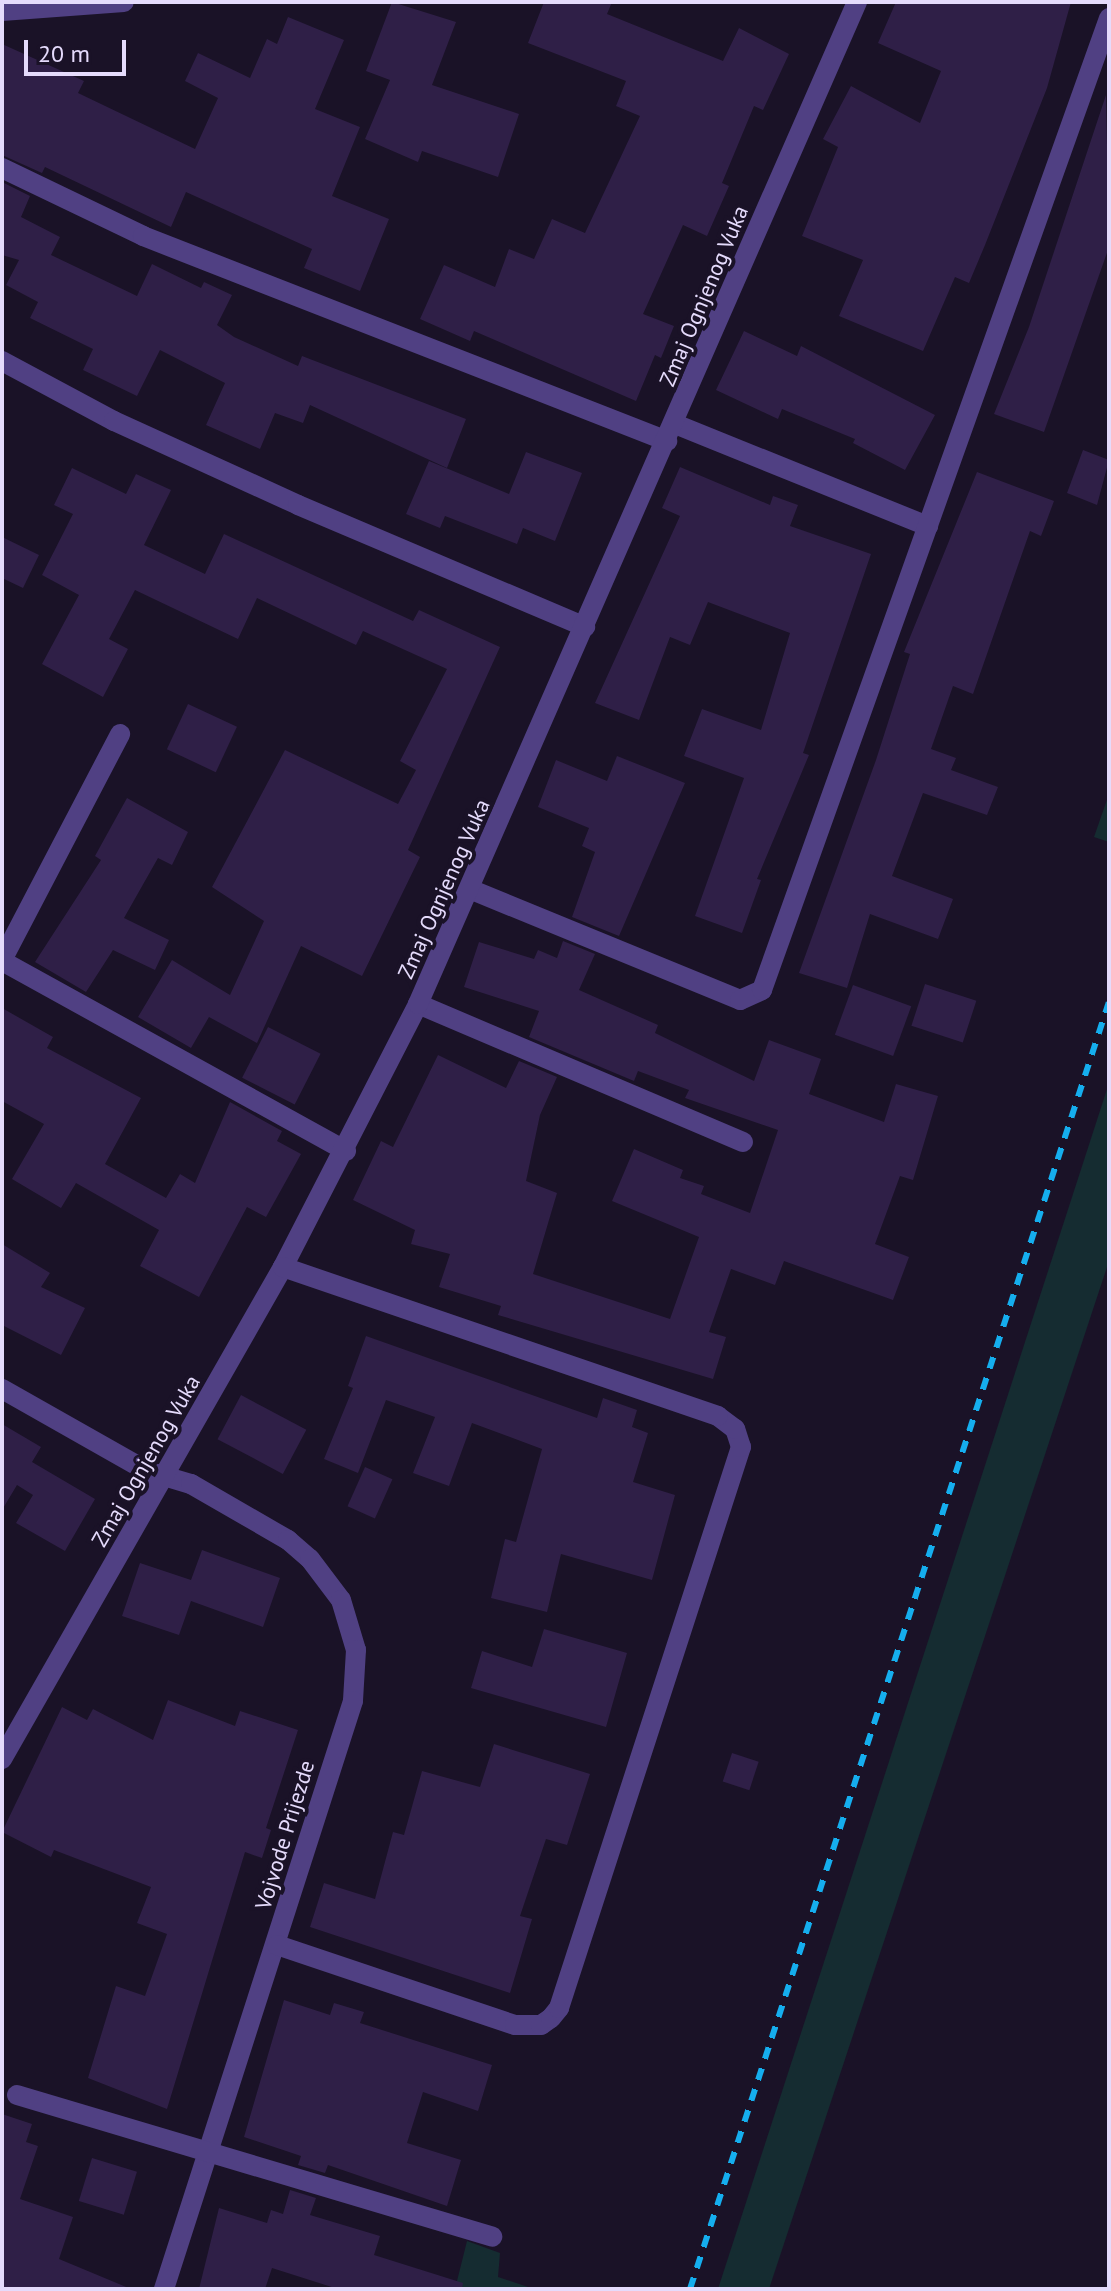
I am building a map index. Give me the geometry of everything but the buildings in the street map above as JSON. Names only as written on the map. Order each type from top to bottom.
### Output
[{"type":"street","points":[[2,11],[124,2]]},
{"type":"street","name":"Zmaj Ognjenog Vuka","points":[[2,1759],[167,1476],[283,1267],[346,1151],[418,1004],[472,890],[857,2]]},
{"type":"street","points":[[472,890],[740,1000],[756,997],[766,981],[1109,18]]},
{"type":"street","points":[[2,168],[143,236],[928,526]]},
{"type":"street","points":[[2,361],[114,421],[284,499],[585,627]]},
{"type":"street","points":[[120,734],[2,960],[346,1151]]},
{"type":"street","points":[[418,1004],[743,1142]]},
{"type":"street","points":[[277,1945],[515,2025],[541,2025],[551,2018],[559,2008],[741,1447],[735,1429],[718,1416],[283,1267]]},
{"type":"street","name":"Vojvode Prijezde","points":[[2,1389],[147,1471],[191,1484],[288,1540],[326,1578],[351,1626],[357,1676],[353,1701],[164,2289]]},
{"type":"street","points":[[17,2095],[207,2155],[492,2237]]},
{"type":"green space","points":[[1109,794],[1109,842],[1094,837]]},
{"type":"green space","points":[[1109,1083],[1109,1261],[769,2289],[718,2289]]},
{"type":"green space","points":[[467,2241],[500,2253],[498,2277],[534,2289],[455,2289]]},
{"type":"railway","points":[[690,2289],[1109,1002]]}]
